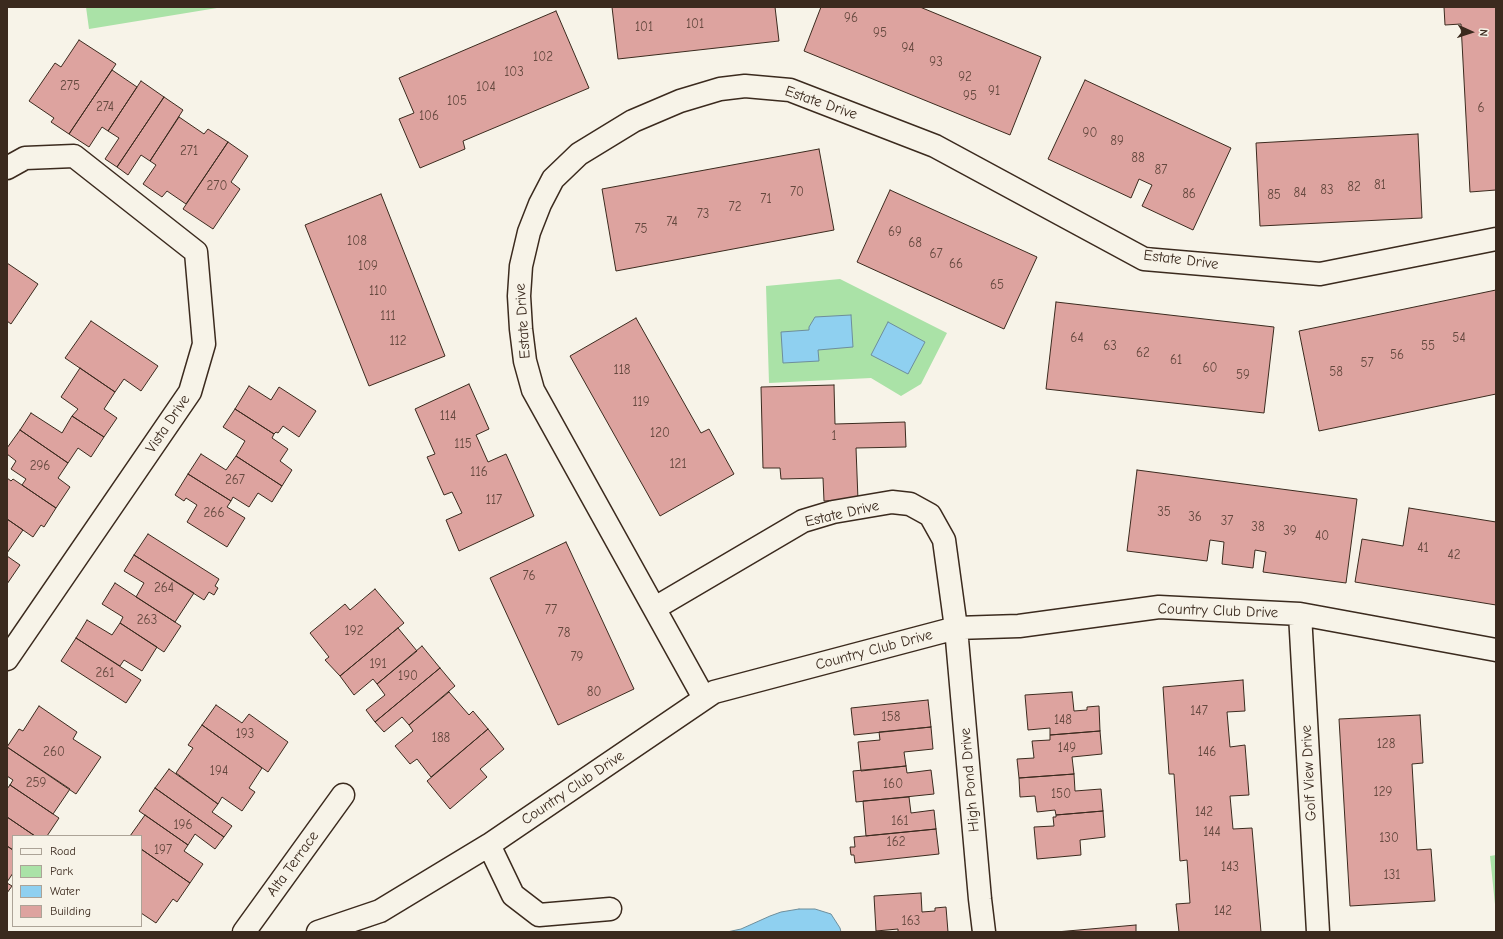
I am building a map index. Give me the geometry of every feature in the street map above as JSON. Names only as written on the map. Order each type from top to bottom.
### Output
[{"type":"street","name":"Estate Drive","points":[[704,698],[533,390],[525,361],[521,329],[519,296],[521,266],[529,232],[540,204],[553,179],[579,154],[633,121],[680,100],[720,89],[745,86],[790,90],[935,146],[1144,259],[1320,274],[1496,239]]},
{"type":"street","name":"Vista Drive","points":[[7,168],[25,158],[74,156],[196,252],[204,344],[190,392],[7,660]]},
{"type":"street","name":"Estate Drive","points":[[655,608],[803,521],[833,512],[892,502],[910,504],[930,515],[944,540],[956,628]]},
{"type":"street","name":"Country Club Drive","points":[[318,932],[380,911],[490,844],[714,692],[956,628],[1019,626],[1159,607],[1300,614],[1496,650]]},
{"type":"street","name":"Golf View Drive","points":[[1300,614],[1318,932]]},
{"type":"street","name":"High Pond Drive","points":[[956,628],[984,932]]},
{"type":"street","name":"Alta Terrace","points":[[244,932],[342,795]]},
{"type":"street","points":[[490,844],[513,895],[539,915],[610,909]]},
{"type":"green space","points":[[86,7],[223,7],[89,29]]},
{"type":"green space","points":[[840,279],[947,333],[921,384],[901,396],[871,378],[769,383],[766,286]]},
{"type":"green space","points":[[1496,855],[1496,914],[1490,856]]},
{"type":"water","points":[[851,315],[853,347],[818,350],[819,361],[783,363],[781,332],[809,330],[809,327],[815,317]]},
{"type":"water","points":[[888,322],[925,342],[908,374],[871,355]]},
{"type":"water","points":[[799,909],[815,909],[831,914],[841,932],[727,932],[741,929],[781,912]]},
{"type":"building","points":[[612,7],[775,7],[779,41],[618,59]]},
{"type":"building","points":[[821,7],[920,7],[1041,57],[1010,135],[804,51]]},
{"type":"building","points":[[1444,7],[1496,7],[1496,190],[1470,192],[1461,24],[1445,25]]},
{"type":"building","points":[[556,11],[589,88],[463,141],[465,149],[420,168],[399,119],[414,113],[399,78]]},
{"type":"building","points":[[79,40],[116,64],[69,134],[51,122],[54,118],[29,101],[55,63],[61,67]]},
{"type":"building","points":[[112,70],[137,87],[108,131],[102,127],[89,147],[69,134]]},
{"type":"building","points":[[1085,80],[1231,148],[1193,230],[1142,206],[1152,185],[1139,179],[1131,198],[1048,159]]},
{"type":"building","points":[[141,81],[164,97],[117,167],[105,159],[119,138],[108,131]]},
{"type":"building","points":[[164,97],[183,110],[150,161],[141,155],[128,175],[117,167]]},
{"type":"building","points":[[179,117],[204,134],[208,129],[228,142],[186,204],[167,191],[162,197],[143,184],[156,165],[150,161]]},
{"type":"building","points":[[1418,134],[1422,218],[1260,226],[1256,143]]},
{"type":"building","points":[[228,142],[248,156],[231,182],[240,189],[213,229],[183,209]]},
{"type":"building","points":[[819,149],[834,230],[616,271],[602,189]]},
{"type":"building","points":[[890,190],[1037,257],[1004,329],[857,262]]},
{"type":"building","points":[[381,194],[445,356],[369,386],[305,225]]},
{"type":"building","points":[[7,263],[38,284],[11,324],[7,321]]},
{"type":"building","points":[[1496,290],[1496,394],[1319,431],[1299,331]]},
{"type":"building","points":[[1056,302],[1274,327],[1264,413],[1046,389]]},
{"type":"building","points":[[636,318],[701,433],[709,429],[734,474],[660,516],[570,356]]},
{"type":"building","points":[[91,321],[158,366],[141,391],[124,379],[115,392],[65,358]]},
{"type":"building","points":[[80,368],[115,392],[104,409],[117,418],[104,437],[72,416],[78,409],[61,397]]},
{"type":"building","points":[[469,384],[489,429],[476,435],[488,462],[506,454],[534,516],[459,551],[446,520],[462,513],[452,492],[444,495],[427,457],[435,454],[415,409]]},
{"type":"building","points":[[834,385],[835,424],[905,422],[906,447],[856,448],[858,500],[824,501],[823,478],[781,479],[780,468],[763,468],[761,387]]},
{"type":"building","points":[[249,386],[271,400],[279,387],[316,411],[299,437],[283,426],[278,433],[276,432],[274,434],[235,409]]},
{"type":"building","points":[[235,409],[274,434],[272,438],[288,449],[280,461],[292,470],[282,486],[236,456],[245,441],[223,427]]},
{"type":"building","points":[[31,413],[62,433],[72,416],[104,437],[91,457],[78,448],[68,463],[20,430]]},
{"type":"building","points":[[20,430],[68,463],[58,478],[70,487],[56,508],[22,485],[26,479],[11,469],[16,461],[7,454],[7,448]]},
{"type":"building","points":[[201,454],[226,470],[236,456],[282,486],[272,502],[258,493],[249,507],[233,497],[231,501],[188,474]]},
{"type":"building","points":[[1137,470],[1357,499],[1346,583],[1263,572],[1266,552],[1255,550],[1253,568],[1222,564],[1224,542],[1210,540],[1207,561],[1127,551]]},
{"type":"building","points":[[188,474],[231,501],[227,507],[245,518],[227,547],[187,522],[197,505],[186,498],[184,501],[175,495]]},
{"type":"building","points":[[7,478],[11,481],[13,479],[56,508],[44,527],[41,525],[33,537],[7,519]]},
{"type":"building","points":[[1409,508],[1496,522],[1496,605],[1355,582],[1362,539],[1403,546]]},
{"type":"building","points":[[7,519],[23,530],[7,553]]},
{"type":"building","points":[[148,534],[219,579],[215,586],[218,588],[214,595],[209,592],[204,600],[134,555]]},
{"type":"building","points":[[566,542],[634,689],[558,725],[490,578]]},
{"type":"building","points":[[134,555],[194,593],[175,622],[136,597],[144,583],[124,571]]},
{"type":"building","points":[[7,556],[20,565],[7,584]]},
{"type":"building","points":[[115,583],[181,626],[164,652],[120,623],[123,617],[102,604]]},
{"type":"building","points":[[375,589],[404,623],[340,676],[325,660],[329,657],[310,633],[345,604],[350,610]]},
{"type":"building","points":[[87,620],[112,635],[120,623],[157,647],[142,671],[124,660],[120,666],[76,638]]},
{"type":"building","points":[[398,628],[417,651],[377,684],[373,679],[354,695],[340,676]]},
{"type":"building","points":[[76,638],[141,680],[126,703],[61,661]]},
{"type":"building","points":[[422,646],[440,668],[375,722],[366,710],[385,695],[377,684]]},
{"type":"building","points":[[440,668],[455,686],[409,725],[402,717],[384,732],[375,722]]},
{"type":"building","points":[[1243,680],[1245,711],[1227,712],[1230,747],[1245,745],[1249,795],[1230,796],[1233,829],[1252,828],[1261,932],[1179,932],[1176,904],[1190,903],[1187,860],[1180,861],[1174,774],[1169,774],[1163,687]]},
{"type":"building","points":[[449,692],[469,715],[473,711],[488,729],[431,777],[417,759],[410,764],[395,746],[413,731],[409,725]]},
{"type":"building","points":[[1072,692],[1074,711],[1087,710],[1087,707],[1099,706],[1100,731],[1050,735],[1050,728],[1028,730],[1025,695]]},
{"type":"building","points":[[928,700],[931,727],[854,735],[851,708]]},
{"type":"building","points":[[216,705],[242,723],[249,714],[288,742],[268,772],[202,725]]},
{"type":"building","points":[[39,706],[77,732],[73,739],[101,757],[76,794],[7,747],[19,729],[23,731]]},
{"type":"building","points":[[1420,715],[1423,763],[1412,764],[1417,850],[1431,849],[1435,901],[1350,906],[1339,719]]},
{"type":"building","points":[[202,725],[262,768],[249,788],[255,792],[242,811],[222,797],[218,804],[176,773],[193,748],[188,745]]},
{"type":"building","points":[[931,727],[933,749],[904,752],[906,766],[861,771],[858,742],[880,740],[879,732]]},
{"type":"building","points":[[488,729],[504,749],[480,769],[487,777],[450,809],[427,781]]},
{"type":"building","points":[[1100,731],[1102,754],[1072,757],[1074,774],[1019,778],[1017,759],[1034,758],[1032,741],[1050,740],[1050,735]]},
{"type":"building","points":[[7,747],[70,789],[53,814],[10,785],[13,780],[7,776]]},
{"type":"building","points":[[906,766],[907,773],[931,770],[934,794],[856,802],[853,771]]},
{"type":"building","points":[[169,769],[218,804],[212,812],[232,826],[224,837],[155,788]]},
{"type":"building","points":[[1074,774],[1075,791],[1101,789],[1103,811],[1056,815],[1055,810],[1037,812],[1035,796],[1020,797],[1019,778]]},
{"type":"building","points":[[10,785],[59,818],[48,835],[34,835],[7,817],[7,789]]},
{"type":"building","points":[[155,788],[224,837],[215,849],[195,834],[188,845],[139,811]]},
{"type":"building","points":[[909,797],[911,813],[934,810],[936,829],[866,836],[863,801]]},
{"type":"building","points":[[1103,811],[1105,837],[1080,840],[1081,855],[1037,859],[1034,827],[1054,826],[1053,817],[1056,817],[1056,815]]},
{"type":"building","points":[[145,815],[188,845],[184,851],[203,864],[190,883],[142,850],[142,835],[131,835]]},
{"type":"building","points":[[7,817],[34,835],[12,835],[12,849],[7,846]]},
{"type":"building","points":[[936,829],[939,854],[855,863],[854,855],[851,855],[850,847],[855,847],[854,837]]},
{"type":"building","points":[[7,846],[12,849],[12,874],[7,882]]},
{"type":"building","points":[[142,850],[190,883],[177,902],[173,899],[156,923],[142,914]]},
{"type":"building","points":[[7,883],[12,886],[7,893]]},
{"type":"building","points":[[921,893],[922,912],[935,911],[935,908],[946,907],[948,932],[898,932],[898,929],[876,931],[874,896]]},
{"type":"building","points":[[1136,925],[1136,932],[1056,932]]}]
